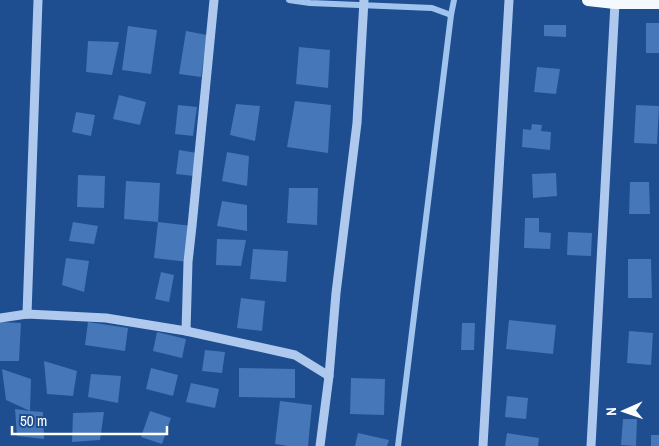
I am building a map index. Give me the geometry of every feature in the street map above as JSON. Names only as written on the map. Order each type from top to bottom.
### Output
[{"type":"main road","points":[[588,0],[615,3],[659,2]]},
{"type":"street","points":[[27,314],[38,0]]},
{"type":"street","points":[[186,331],[188,262],[214,0]]},
{"type":"street","points":[[320,446],[357,123],[364,0]]},
{"type":"street","points":[[483,446],[509,0]]},
{"type":"street","points":[[591,446],[615,3]]},
{"type":"street","points":[[0,318],[27,314],[106,318],[186,331],[295,355],[329,376]]},
{"type":"building","points":[[646,23],[659,23],[659,53],[646,53]]},
{"type":"building","points":[[544,25],[566,25],[566,37],[544,36]]},
{"type":"building","points":[[128,26],[157,30],[151,74],[122,70]]},
{"type":"building","points":[[186,31],[207,35],[201,77],[179,74]]},
{"type":"building","points":[[88,41],[119,42],[112,75],[86,72]]},
{"type":"building","points":[[299,47],[330,50],[328,88],[296,84]]},
{"type":"building","points":[[537,67],[560,69],[556,94],[534,92]]},
{"type":"building","points":[[119,95],[146,102],[140,125],[113,119]]},
{"type":"building","points":[[295,101],[331,105],[328,153],[287,147]]},
{"type":"building","points":[[236,104],[260,106],[255,141],[230,135]]},
{"type":"building","points":[[178,105],[197,107],[193,136],[175,134]]},
{"type":"building","points":[[636,105],[659,106],[657,144],[634,143]]},
{"type":"building","points":[[76,112],[95,115],[91,136],[72,132]]},
{"type":"building","points":[[532,124],[542,125],[541,131],[551,132],[550,150],[522,147],[523,129],[531,130]]},
{"type":"building","points":[[179,150],[197,153],[194,176],[176,174]]},
{"type":"building","points":[[227,152],[249,156],[247,186],[222,181]]},
{"type":"building","points":[[556,173],[557,196],[533,198],[532,174]]},
{"type":"building","points":[[78,175],[105,176],[104,208],[77,207]]},
{"type":"building","points":[[126,181],[160,183],[158,222],[124,219]]},
{"type":"building","points":[[630,182],[649,182],[650,214],[629,214]]},
{"type":"building","points":[[289,188],[318,188],[317,225],[287,223]]},
{"type":"building","points":[[222,201],[247,205],[247,231],[217,226]]},
{"type":"building","points":[[525,218],[539,218],[539,232],[551,233],[550,249],[524,248]]},
{"type":"building","points":[[73,222],[98,226],[94,244],[69,241]]},
{"type":"building","points":[[158,222],[192,226],[188,262],[154,258]]},
{"type":"building","points":[[568,232],[592,233],[591,256],[567,255]]},
{"type":"building","points":[[217,239],[246,240],[241,266],[216,265]]},
{"type":"building","points":[[253,249],[288,251],[286,282],[250,279]]},
{"type":"building","points":[[66,258],[89,261],[84,292],[62,285]]},
{"type":"building","points":[[628,259],[651,259],[652,298],[628,298]]},
{"type":"building","points":[[161,272],[174,275],[169,302],[155,299]]},
{"type":"building","points":[[241,298],[265,301],[262,331],[237,328]]},
{"type":"building","points":[[509,320],[556,325],[553,354],[506,349]]},
{"type":"building","points":[[0,322],[21,323],[19,361],[0,361]]},
{"type":"building","points":[[88,322],[128,328],[125,351],[85,345]]},
{"type":"building","points":[[462,323],[475,323],[474,350],[461,350]]},
{"type":"building","points":[[629,331],[653,333],[651,365],[627,363]]},
{"type":"building","points":[[157,332],[186,339],[182,358],[153,351]]},
{"type":"building","points":[[205,350],[225,352],[222,373],[202,371]]},
{"type":"building","points":[[44,361],[77,371],[73,396],[47,394]]},
{"type":"building","points":[[151,368],[178,375],[173,396],[146,389]]},
{"type":"building","points":[[239,368],[295,369],[295,398],[239,397]]},
{"type":"building","points":[[2,369],[31,379],[30,411],[6,400]]},
{"type":"building","points":[[91,374],[121,376],[118,403],[88,397]]},
{"type":"building","points":[[351,378],[385,379],[384,415],[350,414]]},
{"type":"building","points":[[191,383],[219,389],[215,408],[186,402]]},
{"type":"building","points":[[507,396],[528,398],[526,419],[505,417]]},
{"type":"building","points":[[280,401],[312,405],[308,446],[275,444]]},
{"type":"building","points":[[15,409],[43,412],[44,439],[17,436]]},
{"type":"building","points":[[150,411],[171,418],[162,444],[141,437]]},
{"type":"building","points":[[104,412],[100,440],[72,442],[73,413]]},
{"type":"building","points":[[623,419],[637,419],[636,446],[621,445]]},
{"type":"building","points":[[358,433],[389,440],[387,446],[355,446]]},
{"type":"building","points":[[507,433],[539,438],[538,446],[505,446]]},
{"type":"building","points":[[651,435],[659,435],[659,446],[651,446]]},
{"type":"waterway","points":[[289,0],[310,3],[432,8],[451,15]]},
{"type":"waterway","points":[[398,446],[454,0]]}]
